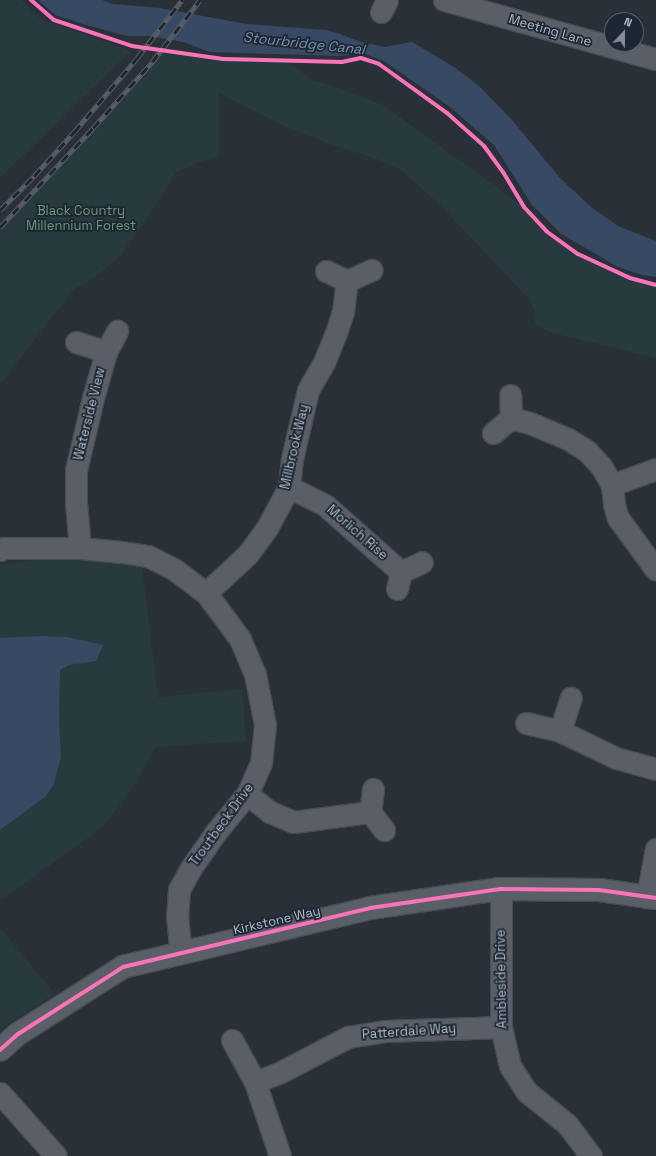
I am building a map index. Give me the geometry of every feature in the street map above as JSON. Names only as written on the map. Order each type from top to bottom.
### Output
[{"type":"street","name":"Meeting Lane","points":[[444,0],[604,46],[656,59]]},
{"type":"street","points":[[326,271],[347,281],[372,270]]},
{"type":"street","name":"Millbrook Way","points":[[206,593],[248,554],[268,526],[289,487],[292,459],[308,390],[326,360],[336,333],[343,312],[347,281]]},
{"type":"street","name":"Waterside View","points":[[80,548],[76,503],[76,470],[83,433],[106,352],[118,331]]},
{"type":"street","name":"Waterside View","points":[[76,342],[106,352]]},
{"type":"street","points":[[493,433],[510,418],[510,395]]},
{"type":"street","points":[[510,418],[530,423],[568,439],[588,451],[601,466],[612,485],[614,506],[618,518],[656,570]]},
{"type":"street","points":[[612,485],[656,469]]},
{"type":"street","name":"Morlich Rise","points":[[289,487],[325,505],[399,581],[422,562]]},
{"type":"street","name":"Troutbeck Drive","points":[[0,550],[4,548],[80,548],[148,556],[175,570],[206,593],[240,639],[255,674],[264,718],[265,725],[261,764],[247,794],[216,832],[191,868],[179,890],[177,916],[181,952]]},
{"type":"street","points":[[560,731],[571,698]]},
{"type":"street","points":[[526,723],[560,731],[616,758],[656,769]]},
{"type":"street","points":[[373,789],[370,812],[384,830]]},
{"type":"street","points":[[247,794],[270,812],[293,822],[370,812]]},
{"type":"street","points":[[652,898],[656,849]]},
{"type":"street","name":"Kirkstone Way","points":[[0,1050],[18,1034],[123,967],[181,952],[254,937],[370,908],[501,890],[599,890],[652,898]]},
{"type":"street","name":"Ambleside Drive","points":[[501,890],[501,1027],[510,1066],[527,1092],[567,1124],[591,1156]]},
{"type":"street","name":"Patterdale Way","points":[[255,1082],[281,1072],[348,1038],[387,1031],[501,1027]]},
{"type":"street","points":[[232,1040],[255,1082],[280,1156]]},
{"type":"street","points":[[0,1093],[49,1154]]},
{"type":"green space","name":"Black Country Millennium Forest","points":[[0,0],[21,0],[41,19],[131,51],[0,178]]},
{"type":"green space","name":"Black Country Millennium Forest","points":[[160,52],[223,59],[285,60],[314,81],[327,84],[383,105],[524,207],[546,231],[578,254],[630,278],[656,285],[656,358],[549,332],[537,325],[533,321],[535,310],[526,296],[440,205],[401,170],[377,159],[333,145],[282,125],[219,93],[219,156],[197,163],[175,173],[156,205],[121,255],[94,278],[74,289],[0,384],[0,229],[61,165]]},
{"type":"green space","points":[[68,555],[142,566],[158,697],[242,689],[246,741],[156,747],[132,789],[103,827],[0,901],[0,565]]},
{"type":"green space","points":[[0,928],[55,994],[0,1029]]},
{"type":"water","name":"Stourbridge Canal","points":[[38,0],[102,0],[112,4],[160,8],[246,24],[326,30],[358,41],[384,47],[412,42],[454,67],[479,86],[512,120],[560,178],[591,207],[618,226],[656,241],[656,277],[642,275],[618,267],[560,233],[532,205],[494,145],[450,107],[384,61],[365,54],[338,56],[210,52],[183,42],[150,36],[127,36],[83,24],[55,15]]},
{"type":"water","points":[[41,636],[67,637],[103,645],[96,661],[69,665],[60,670],[59,719],[61,757],[53,786],[45,797],[0,830],[0,638]]},
{"type":"railway","points":[[0,210],[34,176],[74,132],[137,58],[182,0]]},
{"type":"railway","points":[[0,227],[93,128],[152,62],[200,0]]},
{"type":"cycle path","points":[[31,0],[54,20],[132,46],[223,59],[342,62],[361,58],[379,64],[447,113],[484,146],[503,172],[524,207],[546,231],[578,254],[630,278],[656,285]]},
{"type":"cycle path","points":[[0,1050],[18,1034],[123,967],[370,908],[501,889],[599,890],[656,898]]}]
